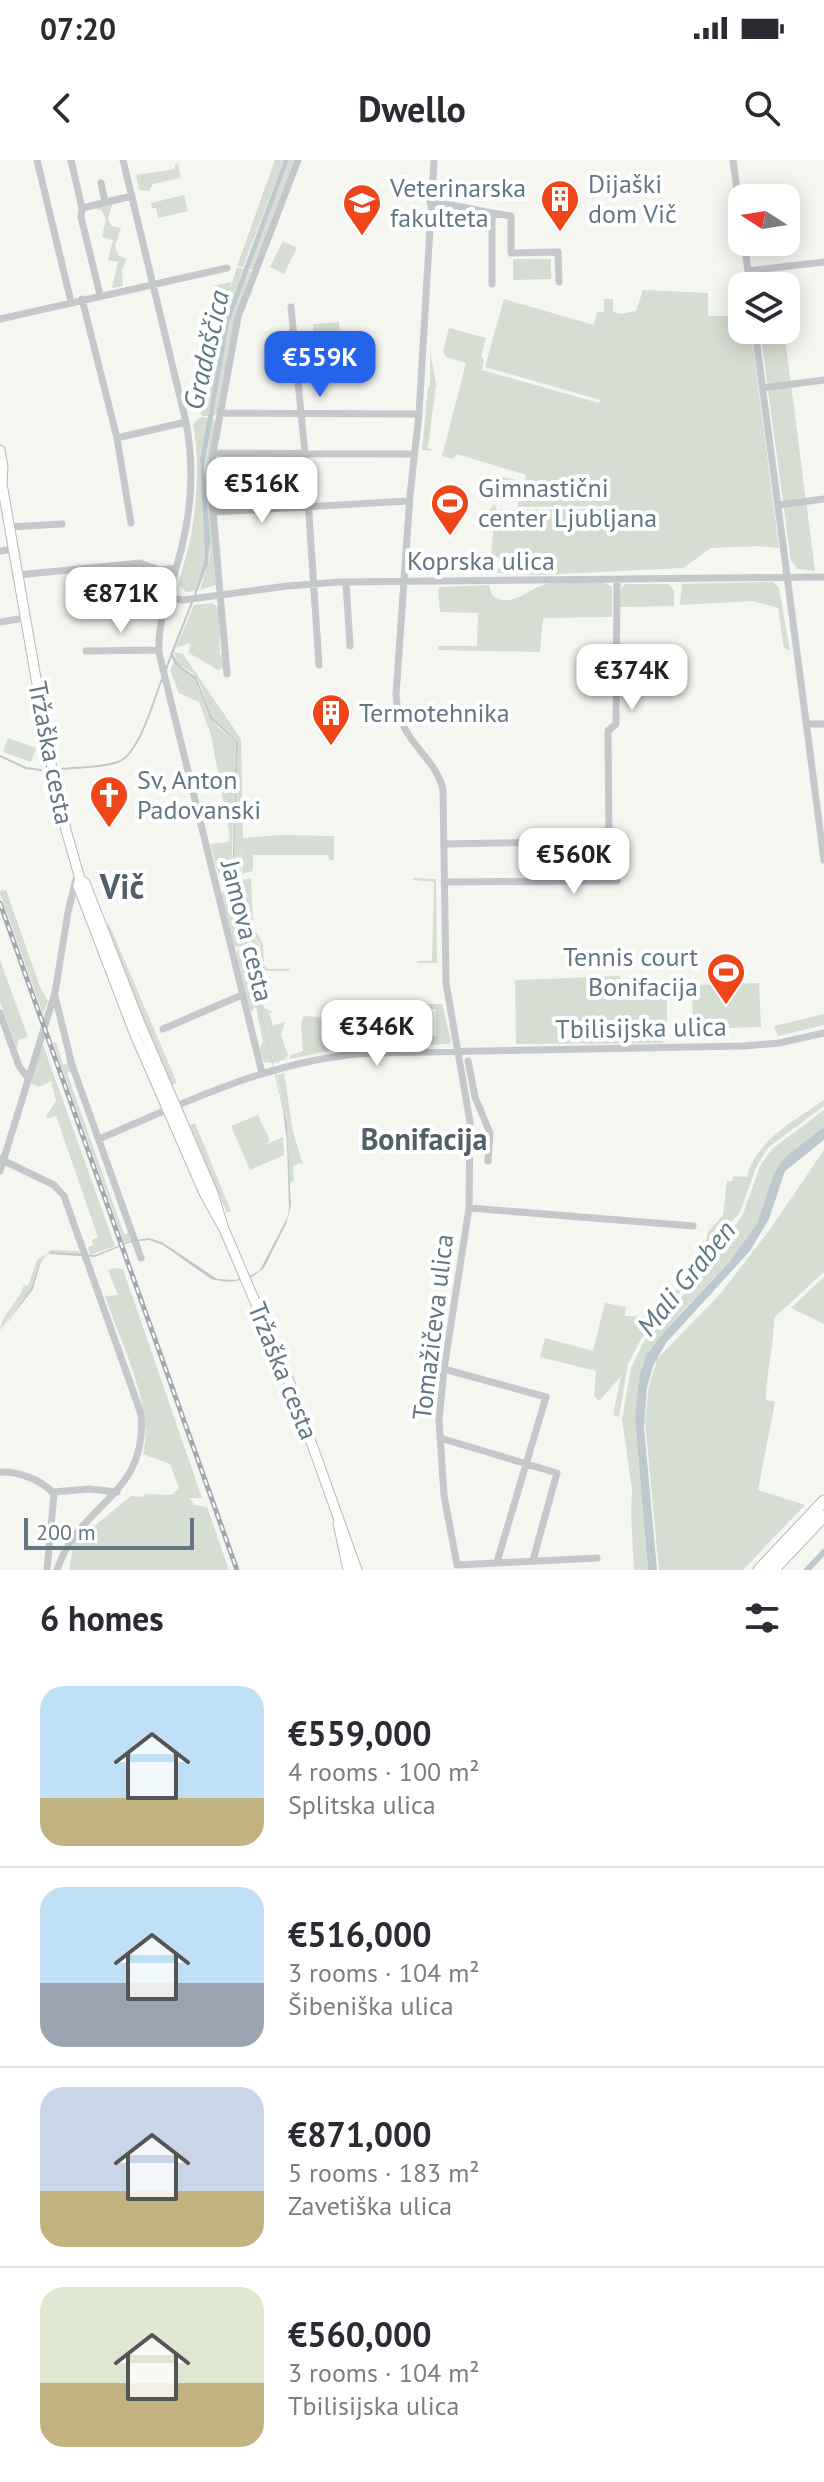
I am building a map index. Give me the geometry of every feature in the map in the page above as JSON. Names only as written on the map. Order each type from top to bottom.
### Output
[{"type":"highway","points":[[759,1570],[824,1501]]},
{"type":"highway","points":[[773,1570],[824,1516]]},
{"type":"main road","name":"Tržaška cesta","points":[[0,450],[3,467],[1,482],[51,764],[79,876],[85,883],[84,912],[213,1193],[224,1229],[291,1386],[357,1570]]},
{"type":"main road","name":"Tržaška cesta","points":[[337,1516],[339,1538],[348,1570]]},
{"type":"street","points":[[37,160],[71,302]]},
{"type":"street","points":[[71,160],[100,295]]},
{"type":"street","name":"Jamova cesta","points":[[123,160],[186,422],[191,461],[190,501],[161,628],[159,650],[262,1073]]},
{"type":"street","points":[[227,674],[211,482],[213,453],[238,317],[298,160]]},
{"type":"street","points":[[434,160],[419,414],[409,501],[396,689],[399,716],[406,734],[441,784],[446,983],[458,1051]]},
{"type":"street","points":[[733,160],[736,184]]},
{"type":"street","points":[[101,183],[105,202]]},
{"type":"street","points":[[82,208],[132,196]]},
{"type":"street","points":[[430,202],[462,205],[511,216],[511,253],[558,252],[559,282]]},
{"type":"street","points":[[492,214],[492,284]]},
{"type":"street","points":[[746,256],[748,271],[824,262]]},
{"type":"street","points":[[0,319],[227,268]]},
{"type":"street","points":[[82,299],[117,438],[131,523]]},
{"type":"street","points":[[291,307],[305,454],[319,665]]},
{"type":"street","points":[[757,344],[824,860]]},
{"type":"street","points":[[763,388],[824,380]]},
{"type":"street","points":[[220,413],[419,414]]},
{"type":"street","points":[[117,438],[186,422]]},
{"type":"street","points":[[213,453],[414,454]]},
{"type":"street","points":[[778,505],[824,499]]},
{"type":"street","points":[[214,512],[409,501]]},
{"type":"street","points":[[9,527],[62,524]]},
{"type":"street","points":[[0,551],[13,549]]},
{"type":"street","points":[[18,575],[140,563],[159,570],[176,568]]},
{"type":"street","name":"Koprska ulica","points":[[168,598],[183,600],[346,582],[824,577]]},
{"type":"street","points":[[609,841],[608,731],[616,724],[617,580]]},
{"type":"street","points":[[346,582],[350,646]]},
{"type":"street","points":[[0,622],[25,618]]},
{"type":"street","points":[[86,651],[159,650]]},
{"type":"street","points":[[806,724],[824,724]]},
{"type":"street","points":[[444,844],[609,841],[615,844],[617,850],[617,881],[444,882]]},
{"type":"street","points":[[0,1171],[55,993],[72,890],[79,876]]},
{"type":"street","points":[[68,922],[84,912]]},
{"type":"street","points":[[55,993],[68,1052],[141,1258]]},
{"type":"street","points":[[163,1029],[242,995]]},
{"type":"street","points":[[0,1013],[19,1066],[27,1077]]},
{"type":"street","name":"Tbilisijska ulica","points":[[99,1139],[262,1073],[351,1054],[744,1046],[779,1043],[824,1033]]},
{"type":"street","name":"Tomažičeva ulica","points":[[458,1051],[472,1098],[469,1208],[444,1369],[440,1438],[444,1495],[457,1565],[597,1558]]},
{"type":"street","points":[[468,1061],[472,1098],[490,1133],[488,1161]]},
{"type":"street","points":[[2,1160],[61,1191],[141,1414],[138,1457],[131,1474],[117,1492],[79,1527],[57,1570]]},
{"type":"street","points":[[469,1208],[693,1226]]},
{"type":"street","points":[[444,1369],[546,1397],[497,1562]]},
{"type":"street","points":[[440,1438],[557,1473],[533,1560]]},
{"type":"street","points":[[0,1472],[22,1475],[53,1492],[89,1489],[117,1492]]},
{"type":"street","points":[[47,1570],[55,1503],[53,1492]]},
{"type":"shaded area","points":[[275,160],[284,160],[243,267],[237,266]]},
{"type":"shaded area","points":[[284,160],[289,160],[229,323],[204,468],[210,539],[208,564],[173,654],[180,666],[196,677],[212,717],[238,742],[233,885],[287,1123],[291,1205],[286,1224],[264,1268],[252,1277],[236,1281],[211,1279],[163,1245],[149,1240],[131,1242],[95,1257],[49,1254],[41,1261],[33,1289],[0,1332],[31,1288],[40,1261],[51,1252],[95,1255],[130,1241],[149,1238],[162,1242],[217,1279],[235,1280],[260,1270],[287,1218],[287,1143],[283,1109],[232,884],[236,742],[210,718],[195,679],[177,666],[170,655],[205,558],[200,460],[226,317]]},
{"type":"shaded area","points":[[289,160],[294,160],[252,270],[248,269]]},
{"type":"shaded area","points":[[178,164],[181,178],[153,184],[149,191],[139,190],[136,175],[175,169]]},
{"type":"shaded area","points":[[184,195],[188,211],[158,218],[156,208],[152,208],[151,203]]},
{"type":"shaded area","points":[[113,202],[108,219],[112,226],[121,228],[115,246],[119,256],[127,259],[122,270],[123,286],[112,288],[118,262],[108,260],[113,240],[102,237],[106,219],[101,210],[92,208]]},
{"type":"shaded area","points":[[283,241],[297,248],[284,274],[270,267]]},
{"type":"shaded area","points":[[513,259],[551,259],[551,279],[513,280]]},
{"type":"shaded area","points":[[237,267],[243,269],[226,317],[208,416],[202,416],[198,409],[207,407],[223,310],[218,310],[213,286],[231,282],[230,289]]},
{"type":"shaded area","points":[[247,270],[251,272],[234,320],[217,414],[212,417],[229,323]]},
{"type":"shaded area","points":[[643,290],[708,293],[708,316],[728,316],[728,344],[753,344],[779,548],[711,548],[683,568],[539,575],[496,573],[502,567],[502,558],[494,557],[491,553],[495,514],[487,513],[494,504],[504,523],[499,510],[613,509],[612,506],[518,507],[518,491],[500,487],[501,477],[521,481],[520,491],[612,489],[523,489],[526,475],[457,454],[452,459],[442,456],[466,363],[446,357],[443,352],[449,328],[486,338],[481,356],[484,360],[482,370],[599,403],[600,400],[485,367],[504,299],[594,325],[597,312],[604,312],[604,299],[613,299],[613,312],[636,311]]},
{"type":"shaded area","points":[[339,322],[342,361],[342,346],[351,345],[353,363],[316,366],[313,324]]},
{"type":"shaded area","points":[[762,344],[786,344],[815,571],[798,569],[791,561]]},
{"type":"shaded area","points":[[430,352],[436,384],[428,448],[435,451],[422,450],[430,386]]},
{"type":"shaded area","points":[[201,417],[208,418],[200,460],[205,558],[195,591],[186,592],[179,585],[191,536],[196,494],[193,424]]},
{"type":"shaded area","points":[[212,418],[216,422],[208,484],[216,585],[200,590],[210,556],[204,477]]},
{"type":"shaded area","points":[[773,582],[779,588],[790,651],[784,648],[778,608],[753,601],[680,605],[682,584]]},
{"type":"shaded area","points":[[605,583],[612,587],[612,617],[543,618],[540,652],[438,650],[438,646],[477,646],[478,613],[440,612],[438,589],[441,587],[489,585],[492,595],[506,600],[546,584]]},
{"type":"shaded area","points":[[625,584],[669,584],[674,591],[674,606],[620,607],[621,589]]},
{"type":"shaded area","points":[[212,603],[219,608],[223,670],[220,667],[220,671],[189,653],[190,643],[176,648],[194,605]]},
{"type":"shaded area","points":[[174,652],[183,654],[241,739],[243,838],[334,836],[334,860],[329,860],[328,855],[253,855],[253,871],[242,874],[242,839],[241,872],[233,876],[238,742],[212,717],[199,682],[193,673],[179,665]]},
{"type":"shaded area","points":[[174,661],[194,677],[208,714],[236,742],[231,876],[222,877],[218,873],[210,844],[228,842],[230,837],[211,735],[199,702],[179,693],[170,670]]},
{"type":"shaded area","points":[[8,738],[36,748],[31,762],[3,752]]},
{"type":"shaded area","points":[[251,878],[253,927],[263,943],[264,965],[268,969],[287,969],[288,965],[289,971],[264,971],[259,966],[260,944],[251,934],[242,880]]},
{"type":"shaded area","points":[[413,878],[436,879],[437,963],[417,963],[432,961],[434,882]]},
{"type":"shaded area","points":[[238,882],[250,935],[259,944],[259,949],[251,941],[246,944],[233,883]]},
{"type":"shaded area","points":[[232,884],[245,945],[235,947],[222,895],[224,889]]},
{"type":"shaded area","points":[[6,890],[40,987],[48,1001],[43,1014],[0,893]]},
{"type":"shaded area","points":[[109,924],[177,1083],[170,1086],[105,926]]},
{"type":"shaded area","points":[[252,947],[264,1008],[274,1013],[269,1013],[273,1026],[285,1022],[281,1035],[288,1055],[286,1059],[274,1063],[247,948]]},
{"type":"shaded area","points":[[246,948],[273,1063],[263,1062],[260,1048],[263,1042],[256,1007],[251,1012],[236,951]]},
{"type":"shaded area","points":[[0,960],[28,1037],[18,1040],[17,1049],[0,1002]]},
{"type":"shaded area","points":[[620,976],[620,986],[667,986],[667,1036],[662,1042],[667,1043],[516,1044],[515,980]]},
{"type":"shaded area","name":"Tennis court Bonifacija","points":[[759,983],[761,1027],[693,1029],[692,985]]},
{"type":"shaded area","points":[[420,1004],[442,1004],[451,1041],[449,1044],[344,1048],[289,1059],[291,1055],[303,1051],[301,1023],[304,1016],[318,1017],[338,1036],[352,1036],[355,1019],[363,1015],[363,1030],[380,1035],[436,1036],[436,1009],[423,1009],[422,1029],[417,1029],[421,1027],[421,1007],[417,1007]]},
{"type":"shaded area","points":[[824,1014],[824,1025],[778,1036],[774,1026]]},
{"type":"shaded area","points":[[42,1042],[115,1246],[90,1255],[88,1247],[98,1237],[56,1116],[47,1119],[46,1116],[56,1101],[51,1081],[39,1087],[30,1083]]},
{"type":"shaded area","points":[[56,1042],[63,1065],[67,1064],[66,1056],[71,1071],[67,1073],[124,1234],[129,1233],[130,1241],[124,1243],[53,1043]]},
{"type":"shaded area","points":[[284,1073],[293,1132],[303,1165],[293,1166],[294,1181],[290,1183],[287,1123],[277,1075]]},
{"type":"shaded area","points":[[824,1100],[824,1106],[769,1147],[757,1165],[740,1212],[708,1262],[641,1339],[628,1364],[619,1417],[613,1415],[621,1376],[599,1401],[594,1396],[596,1371],[540,1357],[545,1338],[593,1351],[605,1303],[626,1307],[625,1316],[652,1317],[702,1260],[708,1232],[723,1215],[727,1181],[732,1181],[733,1176],[747,1177],[767,1142]]},
{"type":"shaded area","points":[[824,1110],[824,1127],[785,1157],[774,1173],[757,1224],[730,1261],[675,1319],[647,1354],[635,1418],[648,1570],[634,1570],[632,1490],[622,1419],[631,1368],[644,1341],[710,1264],[743,1214],[760,1166],[772,1149]]},
{"type":"shaded area","points":[[258,1115],[270,1141],[265,1145],[283,1137],[284,1155],[250,1170],[231,1126]]},
{"type":"shaded area","points":[[195,1123],[231,1211],[227,1213],[190,1125]]},
{"type":"shaded area","name":"Mali Graben","points":[[824,1127],[824,1140],[785,1171],[769,1219],[750,1251],[666,1343],[653,1366],[647,1388],[644,1427],[657,1570],[648,1570],[635,1418],[640,1374],[647,1354],[730,1261],[757,1224],[774,1173],[785,1157]]},
{"type":"shaded area","points":[[824,1150],[824,1272],[774,1318],[766,1400],[775,1402],[758,1490],[805,1505],[743,1570],[659,1570],[645,1422],[648,1391],[657,1359],[721,1293],[771,1228]]},
{"type":"shaded area","points":[[51,1250],[79,1251],[81,1256],[47,1253],[39,1263],[31,1288],[0,1330],[24,1285],[28,1286],[37,1260]]},
{"type":"shaded area","points":[[123,1269],[202,1498],[190,1498],[194,1505],[207,1507],[229,1570],[69,1570],[74,1543],[131,1496],[172,1495],[179,1488],[170,1464],[143,1454],[144,1416],[140,1396],[105,1296],[118,1295],[108,1270]]},
{"type":"shaded area","points":[[824,1277],[824,1324],[791,1308]]},
{"type":"waterway","points":[[166,669],[171,656]]},
{"type":"waterway","points":[[61,769],[104,765],[126,757],[139,738],[162,679]]},
{"type":"waterway","points":[[0,756],[26,768],[41,770]]},
{"type":"waterway","points":[[807,1570],[824,1552]]},
{"type":"railway","points":[[0,903],[237,1570]]},
{"type":"place","name":"Dijaški dom Vič","points":[[560,233]]},
{"type":"place","name":"Veterinarska fakulteta","points":[[362,237]]},
{"type":"place","name":"Gimnastični center Ljubljana","points":[[450,537]]},
{"type":"place","name":"Termotehnika","points":[[331,747]]},
{"type":"place","name":"Sv, Anton Padovanski","points":[[109,829]]},
{"type":"place","name":"Tennis court Bonifacija","points":[[726,1006]]},
{"type":"district","name":"Vič","points":[[122,887]]},
{"type":"district","name":"Bonifacija","points":[[424,1140]]},
{"type":"water label","name":"Gradaščica","points":[[206,350]]}]
